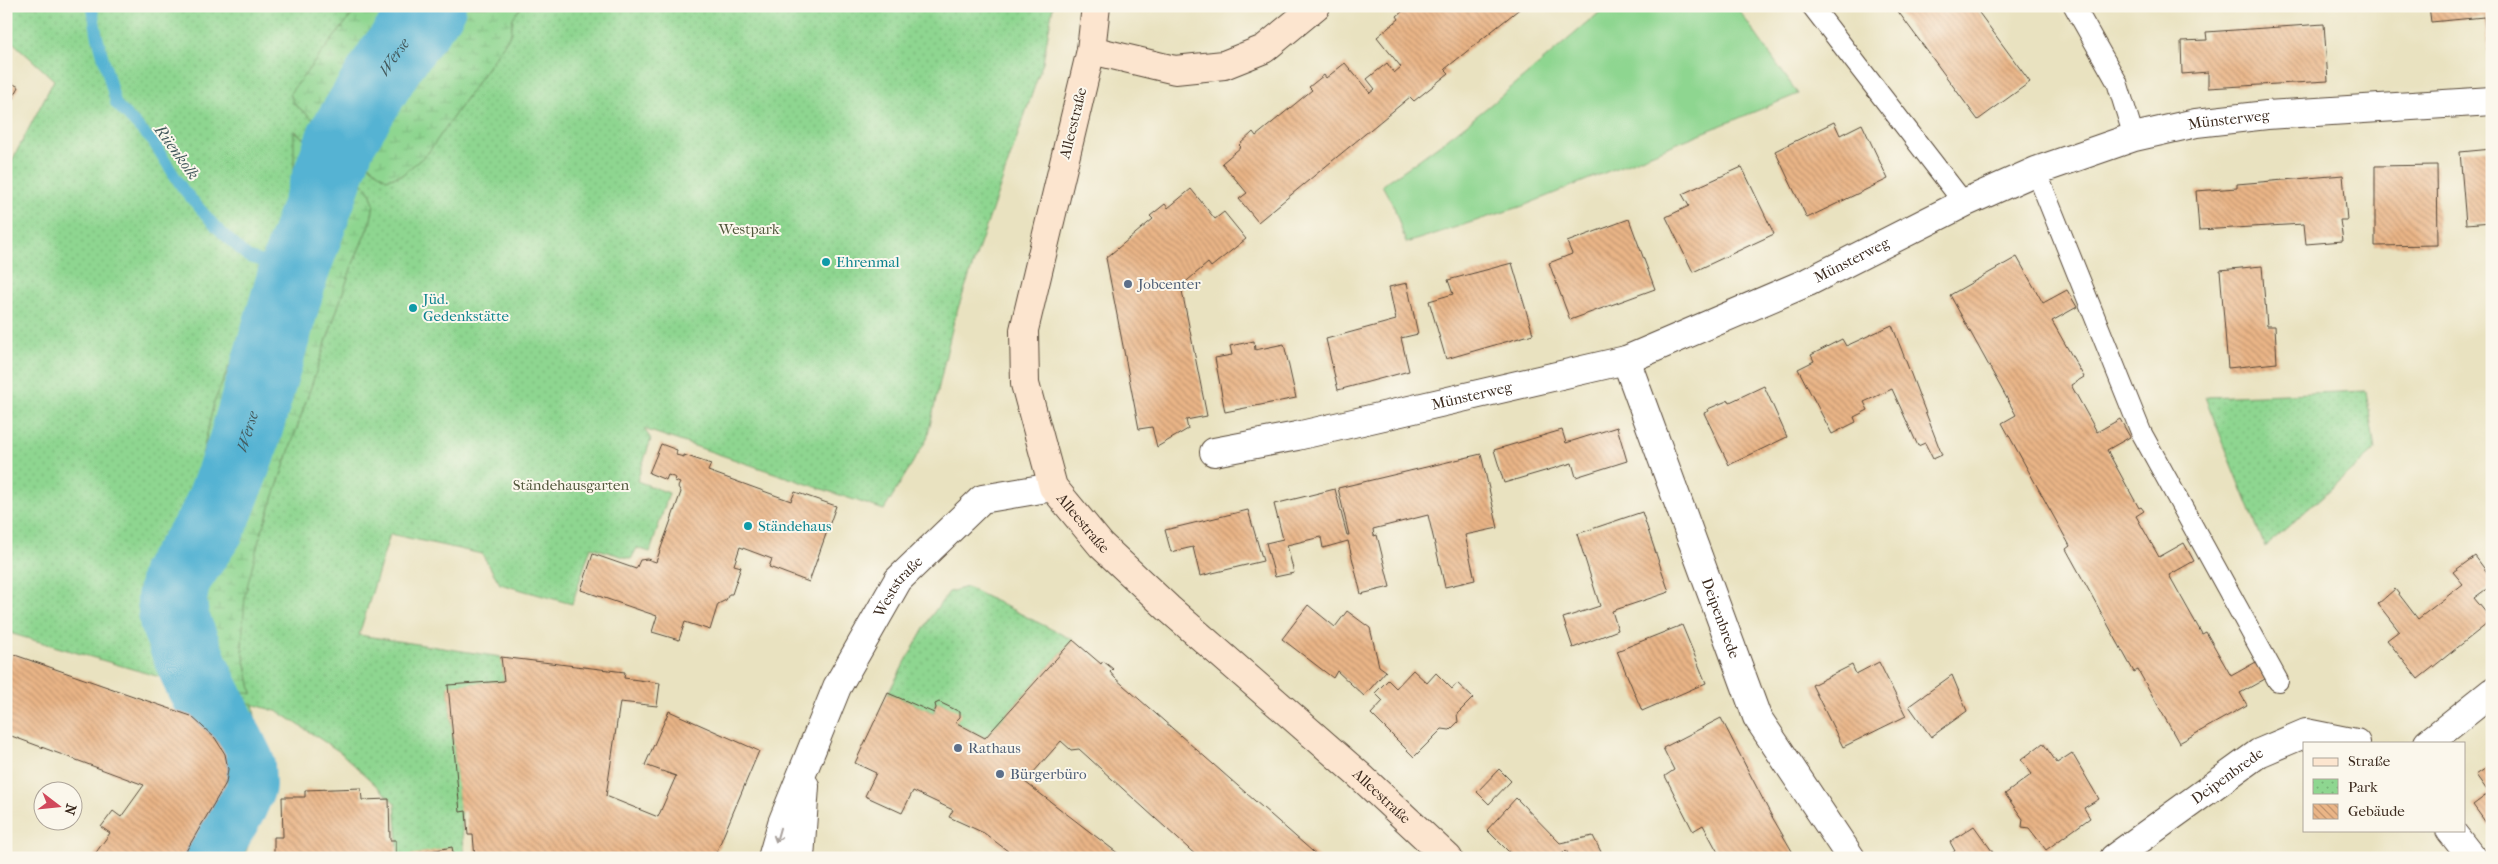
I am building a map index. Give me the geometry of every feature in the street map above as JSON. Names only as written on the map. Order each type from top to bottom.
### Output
[{"type":"main road","name":"Alleestraße","points":[[1096,6],[1091,50],[1024,330],[1025,384],[1053,487],[1101,545],[1168,608],[1358,775],[1448,858]]},
{"type":"main road","points":[[1091,50],[1176,70],[1224,65],[1264,49],[1316,6]]},
{"type":"street","name":"Münsterweg","points":[[1214,452],[1297,436],[1626,360],[1808,282],[1964,203],[2036,171],[2134,137],[2196,123],[2267,115],[2492,101]]},
{"type":"street","name":"Deipenbrede","points":[[1626,360],[1757,717],[1851,858]]},
{"type":"street","name":"Weststraße","points":[[772,858],[782,823],[837,687],[898,580],[982,499],[1053,487]]},
{"type":"street","points":[[2429,742],[2492,692]]},
{"type":"street","name":"Deipenbrede","points":[[2114,858],[2259,753],[2306,733],[2351,742]]},
{"type":"street","name":"Weststraße","points":[[800,858],[808,757]]},
{"type":"street","points":[[2452,832],[2472,858]]},
{"type":"lane","points":[[1812,6],[1964,203]]},
{"type":"lane","points":[[2074,6],[2117,82],[2134,137]]},
{"type":"lane","points":[[2036,171],[2141,432],[2278,681]]},
{"type":"green space","name":"Westpark","points":[[6,6],[361,6],[354,12],[290,93],[293,103],[386,179],[402,175],[428,153],[511,34],[513,18],[522,6],[1053,6],[1043,62],[954,320],[927,439],[884,510],[644,429],[651,439],[637,481],[669,493],[650,552],[637,548],[631,559],[591,547],[572,604],[500,584],[482,554],[390,534],[359,635],[501,657],[504,681],[448,686],[465,858],[399,858],[395,803],[340,752],[279,712],[6,632],[6,172],[54,80],[6,36]],"holes":[[[294,130],[369,189],[374,204],[371,220],[351,269],[259,540],[245,595],[242,645],[252,694],[173,674],[161,628],[168,574],[189,513],[214,402],[235,353],[279,230],[299,187],[300,180],[294,175]]]},
{"type":"green space","points":[[361,6],[522,6],[513,18],[511,34],[428,153],[402,175],[386,179],[293,103],[290,93],[354,12]]},
{"type":"green space","points":[[1607,6],[1736,6],[1798,94],[1523,206],[1406,243],[1394,207],[1382,185],[1469,122]]},
{"type":"green space","points":[[293,130],[369,189],[374,204],[371,220],[351,269],[259,540],[242,645],[252,694],[261,762],[260,810],[244,858],[182,858],[226,783],[228,769],[225,754],[215,738],[191,716],[168,661],[161,628],[168,574],[189,513],[214,402],[235,353],[279,230],[299,187],[294,175]]},
{"type":"green space","points":[[2366,391],[2375,450],[2265,547],[2205,397]]},
{"type":"green space","points":[[967,587],[1073,640],[985,738],[955,722],[960,713],[939,702],[935,704],[934,713],[888,693],[931,616],[949,592]]},
{"type":"building","points":[[1409,6],[1523,6],[1445,69],[1449,73],[1414,101],[1410,97],[1258,222],[1239,199],[1247,193],[1222,163],[1241,147],[1239,145],[1253,132],[1256,136],[1312,90],[1309,87],[1324,75],[1326,78],[1345,63],[1370,93],[1375,89],[1367,79],[1387,63],[1394,73],[1401,67],[1377,37],[1399,19],[1397,16]]},
{"type":"building","points":[[1894,6],[1974,6],[2030,82],[1978,120]]},
{"type":"building","points":[[2429,6],[2492,6],[2492,54],[2488,55],[2484,17],[2431,22]]},
{"type":"building","points":[[2324,24],[2328,81],[2208,88],[2208,72],[2182,74],[2181,41],[2207,40],[2206,32]]},
{"type":"building","points":[[6,80],[19,87],[6,111]]},
{"type":"building","points":[[1834,122],[1840,135],[1862,124],[1888,179],[1807,218],[1775,151]]},
{"type":"building","points":[[2492,149],[2492,222],[2466,224],[2460,152]]},
{"type":"building","points":[[2437,165],[2438,245],[2375,246],[2375,166]]},
{"type":"building","points":[[1742,167],[1774,234],[1693,272],[1666,217],[1689,206],[1682,194]]},
{"type":"building","points":[[2343,175],[2347,220],[2340,220],[2343,241],[2306,244],[2304,224],[2199,230],[2196,191],[2237,188],[2237,184]]},
{"type":"building","points":[[1191,189],[1215,219],[1224,212],[1246,239],[1211,267],[1208,263],[1181,286],[1207,416],[1186,420],[1188,429],[1157,447],[1152,427],[1139,429],[1106,258],[1153,219],[1150,216],[1165,204],[1168,208]]},
{"type":"building","points":[[1629,219],[1655,289],[1570,320],[1549,263],[1572,254],[1567,242]]},
{"type":"building","points":[[2017,257],[2043,303],[2067,290],[2077,307],[2052,321],[2084,377],[2071,385],[2097,432],[2120,419],[2130,437],[2107,450],[2139,508],[2141,507],[2144,511],[2136,516],[2159,557],[2184,543],[2194,561],[2169,575],[2202,634],[2206,632],[2231,676],[2256,662],[2265,679],[2240,693],[2247,705],[2179,743],[2138,670],[2134,672],[2066,549],[2070,546],[2002,423],[2016,415],[1950,295]]},
{"type":"building","points":[[1512,263],[1533,334],[1446,359],[1429,301],[1453,294],[1448,280]]},
{"type":"building","points":[[2262,266],[2267,326],[2275,326],[2277,363],[2228,368],[2220,270]]},
{"type":"building","points":[[1407,283],[1418,334],[1401,338],[1409,371],[1338,390],[1326,339],[1396,320],[1389,287]]},
{"type":"building","points":[[1892,325],[1942,455],[1933,459],[1925,443],[1918,446],[1892,389],[1864,402],[1868,410],[1854,417],[1856,422],[1832,434],[1798,369],[1814,361],[1811,355],[1842,339],[1846,346]]},
{"type":"building","points":[[1254,341],[1255,350],[1284,344],[1296,398],[1225,412],[1215,358],[1232,355],[1230,346]]},
{"type":"building","points":[[1764,386],[1787,437],[1729,465],[1704,413],[1709,411],[1708,409],[1729,400],[1730,402]]},
{"type":"building","points":[[1617,427],[1627,461],[1576,477],[1572,463],[1504,483],[1494,450],[1562,430],[1566,443]]},
{"type":"building","name":"Ständehaus","points":[[661,444],[677,450],[676,455],[684,457],[684,455],[711,464],[708,471],[791,501],[795,492],[836,506],[809,582],[769,567],[772,559],[740,547],[734,565],[741,567],[732,594],[729,594],[726,600],[718,604],[710,630],[685,622],[679,640],[652,632],[657,616],[581,590],[593,554],[636,569],[640,560],[647,559],[656,562],[681,492],[678,487],[680,483],[675,481],[676,478],[668,475],[666,480],[649,473]]},
{"type":"building","points":[[1481,454],[1498,528],[1465,535],[1475,580],[1445,587],[1428,515],[1373,529],[1374,536],[1377,535],[1390,587],[1361,594],[1348,541],[1323,548],[1321,537],[1287,545],[1294,573],[1275,577],[1266,543],[1283,539],[1274,504],[1335,489],[1347,535],[1349,535],[1338,488]]},
{"type":"building","points":[[1248,510],[1263,561],[1200,576],[1193,547],[1171,552],[1165,530]]},
{"type":"building","points":[[1642,512],[1669,592],[1612,611],[1618,630],[1573,648],[1563,618],[1600,606],[1577,534]]},
{"type":"building","points":[[2475,556],[2492,579],[2492,585],[2474,598],[2492,620],[2418,679],[2387,640],[2399,631],[2378,604],[2395,589],[2418,619],[2463,584],[2453,572]]},
{"type":"building","points":[[1308,605],[1335,627],[1347,611],[1370,628],[1379,666],[1386,671],[1364,696],[1337,671],[1333,678],[1282,639]]},
{"type":"building","points":[[1682,625],[1706,683],[1642,711],[1617,651]]},
{"type":"building","name":"Rathaus","points":[[1073,640],[1101,664],[1103,661],[1113,669],[1110,672],[1115,678],[1320,858],[1199,858],[1079,749],[1071,750],[1061,741],[1025,782],[1124,858],[1017,858],[984,833],[949,817],[953,810],[913,791],[902,813],[865,796],[876,773],[855,763],[888,693],[934,713],[935,704],[939,702],[960,712],[960,717],[955,722],[985,738]]},
{"type":"building","points":[[12,654],[191,716],[215,738],[225,754],[228,769],[226,783],[182,858],[92,858],[110,833],[101,827],[113,811],[121,817],[144,785],[6,734],[6,658],[10,660]]},
{"type":"building","points":[[501,657],[625,672],[624,678],[660,683],[657,706],[620,702],[606,796],[658,817],[676,776],[645,765],[669,711],[759,751],[714,858],[475,858],[473,835],[468,835],[466,811],[460,812],[448,685],[504,681]]},
{"type":"building","points":[[1879,662],[1906,716],[1843,747],[1812,685],[1852,665],[1856,674]]},
{"type":"building","points":[[1413,670],[1427,683],[1436,673],[1452,689],[1457,683],[1473,698],[1457,714],[1458,722],[1450,730],[1442,729],[1414,757],[1371,714],[1383,701],[1375,693],[1388,680],[1396,688]]},
{"type":"building","points":[[1952,675],[1967,711],[1931,737],[1909,706]]},
{"type":"building","points":[[1721,718],[1771,815],[1796,858],[1721,858],[1703,825],[1693,831],[1665,776],[1674,770],[1663,748]]},
{"type":"building","points":[[2043,743],[2057,763],[2072,753],[2099,799],[2084,808],[2090,818],[2046,850],[2029,828],[2022,827],[2023,819],[2005,794],[2032,774],[2021,760]]},
{"type":"building","points":[[2492,764],[2492,831],[2473,805],[2489,793],[2476,775]]},
{"type":"building","points":[[1499,769],[1511,781],[1489,804],[1477,792]]},
{"type":"building","points":[[361,788],[362,800],[389,799],[390,840],[396,840],[396,858],[274,858],[274,837],[283,837],[282,797],[305,797],[305,790]]},
{"type":"building","points":[[1516,798],[1560,843],[1593,836],[1604,858],[1570,858],[1566,850],[1558,858],[1515,858],[1487,830]]},
{"type":"building","points":[[1974,826],[1997,858],[1945,858],[1955,851],[1950,842]]},
{"type":"building","points":[[452,847],[454,858],[411,858],[411,855]]},
{"type":"waterway","name":"Rüenkolk","points":[[92,6],[97,35],[116,104],[153,142],[183,189],[216,227],[248,257],[294,271]]},
{"type":"waterway","name":"Werse","points":[[201,858],[233,803],[241,785],[240,765],[196,674],[174,619],[172,599],[176,577],[211,525],[220,505],[243,444],[294,271],[341,140],[391,59],[431,6]]},
{"type":"place","name":"Ehrenmal","points":[[826,262]]},
{"type":"place","name":"Jobcenter","points":[[1128,284]]},
{"type":"place","name":"Jüd. Gedenkstätte","points":[[413,308]]},
{"type":"place","name":"Ständehaus","points":[[748,526]]},
{"type":"place","name":"Rathaus","points":[[958,748]]},
{"type":"place","name":"Bürgerbüro","points":[[1000,774]]},
{"type":"park label","name":"Ständehausgarten","points":[[571,485]]}]
